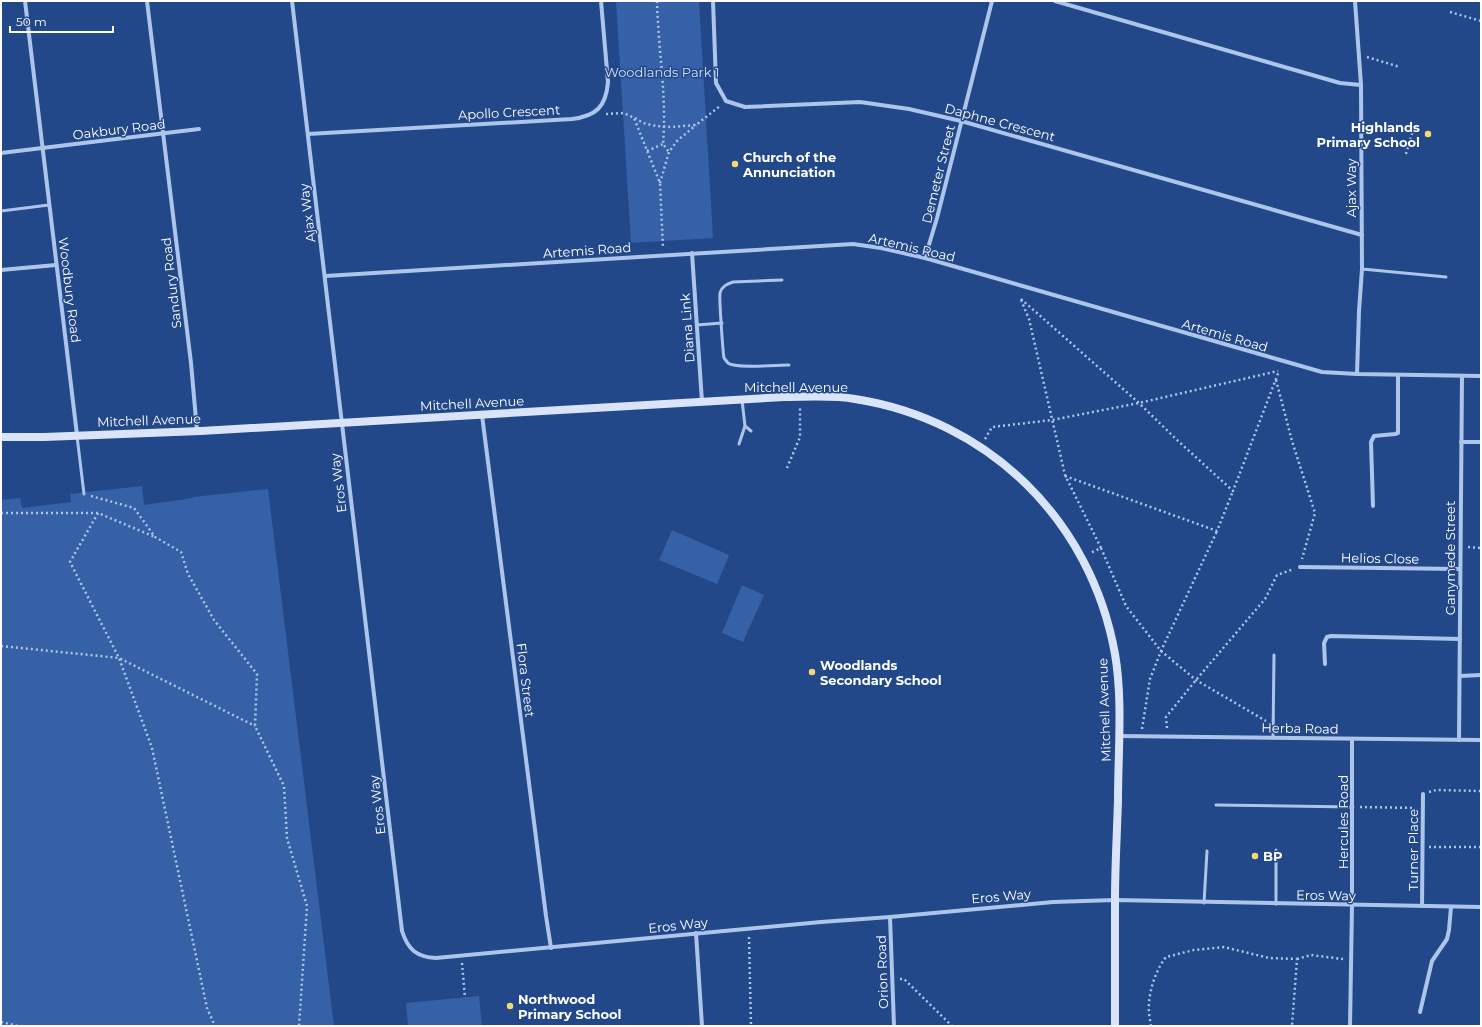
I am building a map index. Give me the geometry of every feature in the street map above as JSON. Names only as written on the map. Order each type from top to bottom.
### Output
[{"type":"street","name":"Woodbury Road","points":[[25,1],[77,435]]},
{"type":"street","name":"Sandury Road","points":[[147,1],[191,363],[197,431]]},
{"type":"street","name":"Ajax Way","points":[[292,1],[342,423]]},
{"type":"street","name":"Apollo Crescent","points":[[308,134],[572,119],[592,114],[600,108],[607,92],[608,82],[601,1]]},
{"type":"street","points":[[713,1],[716,84],[726,101]]},
{"type":"street","name":"Demeter Street","points":[[925,258],[937,218],[992,1]]},
{"type":"street","points":[[1055,1],[1340,82],[1361,85]]},
{"type":"street","name":"Ajax Way","points":[[1355,1],[1361,85],[1362,235],[1362,269],[1357,374]]},
{"type":"street","name":"Daphne Crescent","points":[[726,101],[745,107],[860,102],[909,109],[961,121],[1362,235]]},
{"type":"street","name":"Oakbury Road","points":[[1,153],[199,129]]},
{"type":"street","name":"Artemis Road","points":[[325,276],[853,244],[881,248],[925,258],[1322,372],[1481,376]]},
{"type":"street","name":"Diana Link","points":[[692,253],[702,402]]},
{"type":"street","points":[[1,270],[56,265]]},
{"type":"street","points":[[1373,506],[1372,439],[1374,436],[1398,433],[1398,375]]},
{"type":"street","name":"Ganymede Street","points":[[1459,740],[1462,376]]},
{"type":"street","name":"Mitchell Avenue","points":[[1,437],[197,431],[742,399],[800,397],[853,399],[909,412],[933,421],[980,446],[1008,468],[1031,488],[1065,528],[1099,596],[1110,632],[1117,672],[1118,736],[1115,900],[1115,1026]]},
{"type":"street","name":"Flora Street","points":[[482,415],[551,948]]},
{"type":"street","name":"Eros Way","points":[[342,423],[402,931],[408,945],[412,950],[423,957],[436,958],[551,948],[748,928],[890,917],[1029,903],[1115,900],[1352,906],[1481,907]]},
{"type":"street","points":[[1461,442],[1481,442]]},
{"type":"street","name":"Helios Close","points":[[1300,567],[1460,569]]},
{"type":"street","points":[[1325,664],[1324,643],[1327,637],[1331,636],[1460,639]]},
{"type":"street","points":[[1460,676],[1481,675]]},
{"type":"street","name":"Herba Road","points":[[1118,736],[1481,740]]},
{"type":"street","name":"Hercules Road","points":[[1350,1026],[1353,808],[1352,739]]},
{"type":"street","name":"Turner Place","points":[[1422,906],[1423,794]]},
{"type":"street","points":[[1420,1012],[1432,961],[1446,939],[1449,930],[1451,907]]},
{"type":"street","name":"Orion Road","points":[[890,917],[894,1026]]},
{"type":"street","points":[[696,933],[702,1026]]},
{"type":"lane","points":[[1,210],[49,205]]},
{"type":"lane","points":[[1362,269],[1446,277]]},
{"type":"lane","points":[[782,280],[733,282],[722,288],[720,294],[724,358],[728,363],[734,366],[789,365]]},
{"type":"lane","points":[[697,325],[722,324]]},
{"type":"lane","points":[[739,444],[745,426],[742,399]]},
{"type":"lane","points":[[745,426],[752,431]]},
{"type":"lane","points":[[77,435],[84,494]]},
{"type":"lane","points":[[1273,738],[1274,656]]},
{"type":"lane","points":[[1216,805],[1353,808]]},
{"type":"lane","points":[[1276,850],[1276,904]]},
{"type":"lane","points":[[1204,903],[1207,851]]},
{"type":"path","points":[[657,1],[664,126],[663,144],[669,152]]},
{"type":"path","points":[[1450,12],[1481,21]]},
{"type":"path","points":[[1367,58],[1400,67]]},
{"type":"path","points":[[663,242],[660,183],[669,152],[677,141],[726,101]]},
{"type":"path","points":[[603,114],[624,113],[643,123],[664,126],[696,125]]},
{"type":"path","points":[[634,118],[660,183]]},
{"type":"path","points":[[1406,154],[1414,127]]},
{"type":"path","points":[[647,151],[663,144]]},
{"type":"path","points":[[1233,491],[1139,403],[1021,299],[1029,319],[1065,475],[1101,548],[1126,606],[1161,651],[1196,680],[1265,720],[1274,723]]},
{"type":"path","points":[[980,446],[992,427],[1052,420],[1139,403],[1279,371],[1217,531],[1161,651],[1150,679],[1141,736]]},
{"type":"path","points":[[1168,736],[1166,718],[1196,680],[1265,599],[1277,575],[1300,567],[1315,513],[1292,441],[1276,380]]},
{"type":"path","points":[[787,468],[800,437],[800,397]]},
{"type":"path","points":[[1065,475],[1217,531]]},
{"type":"path","points":[[84,494],[134,508],[155,537]]},
{"type":"path","points":[[1,513],[98,513],[155,537],[181,552],[188,574],[214,620],[257,674],[255,726],[284,786],[287,838],[307,906],[299,1026]]},
{"type":"path","points":[[98,513],[70,562],[119,658],[152,748],[208,1008],[215,1026]]},
{"type":"path","points":[[1080,556],[1101,548]]},
{"type":"path","points":[[1,646],[119,658],[255,726]]},
{"type":"path","points":[[1423,794],[1436,790],[1481,791]]},
{"type":"path","points":[[1353,808],[1423,809]]},
{"type":"path","points":[[1423,848],[1481,847]]},
{"type":"path","points":[[748,928],[751,1026]]},
{"type":"path","points":[[1151,1026],[1148,1005],[1156,975],[1166,957],[1194,950],[1224,947],[1269,958],[1297,959],[1311,956],[1343,960]]},
{"type":"path","points":[[461,956],[465,998]]},
{"type":"path","points":[[1292,1026],[1297,959]]},
{"type":"path","points":[[892,977],[904,979],[952,1026]]},
{"type":"path","points":[[1,1022],[18,1026]]},
{"type":"green space","name":"Woodlands Park 1","points":[[616,1],[699,1],[713,238],[631,243]]},
{"type":"green space","points":[[142,486],[144,505],[193,497],[268,489],[334,1026],[1,1026],[1,500],[20,498],[22,508],[71,502],[70,494]]},
{"type":"green space","points":[[672,530],[729,555],[717,584],[659,560]]},
{"type":"green space","points":[[742,585],[764,595],[743,642],[722,633]]},
{"type":"green space","points":[[479,996],[482,1026],[408,1026],[406,1003]]},
{"type":"place","name":"Highlands Primary School","points":[[1428,134]]},
{"type":"place","name":"Church of the Annunciation","points":[[735,164]]},
{"type":"place","name":"Woodlands Secondary School","points":[[812,672]]},
{"type":"place","name":"BP","points":[[1255,856]]},
{"type":"place","name":"Northwood Primary School","points":[[510,1006]]}]
